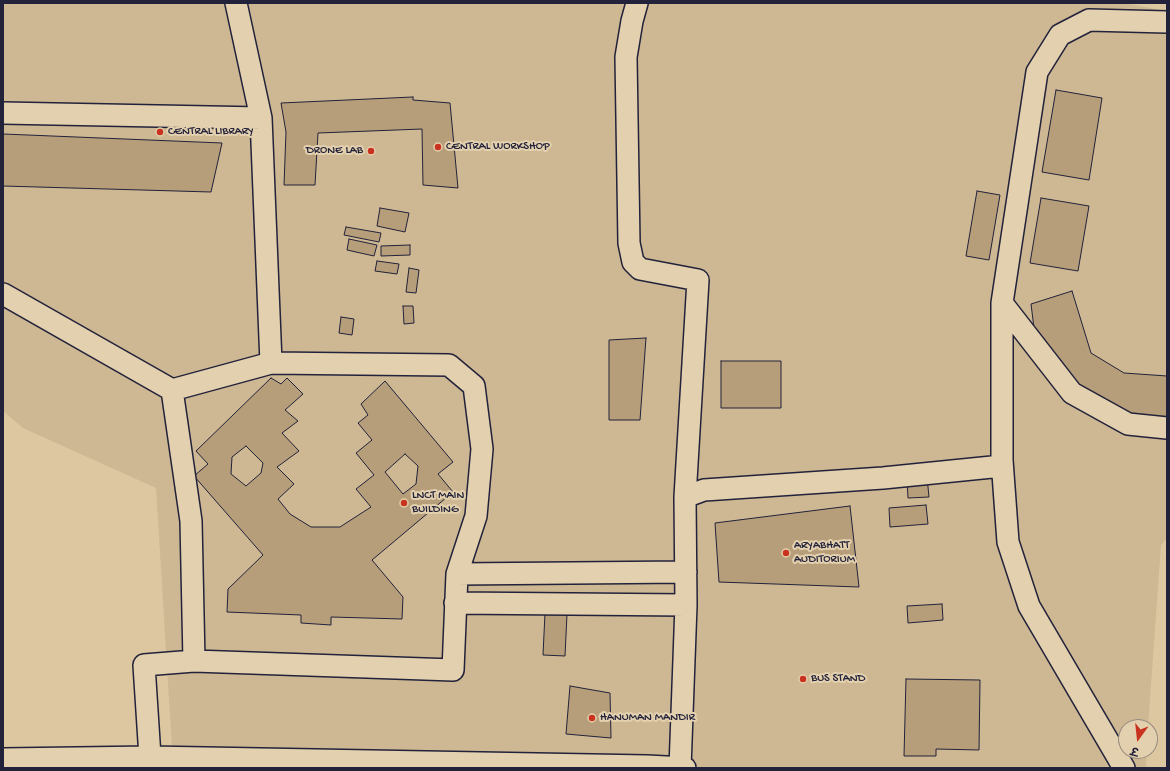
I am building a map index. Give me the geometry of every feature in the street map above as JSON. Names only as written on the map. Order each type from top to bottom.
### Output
[{"type":"street","points":[[236,3],[261,118],[271,363]]},
{"type":"street","points":[[638,3],[632,21],[626,57],[629,243],[634,262],[640,269],[698,280],[685,497],[686,605],[680,768]]},
{"type":"street","points":[[1124,768],[1029,606],[1008,542],[1002,466],[1002,303],[1037,72],[1060,35],[1089,20],[1167,22]]},
{"type":"street","points":[[3,113],[261,118]]},
{"type":"street","points":[[3,294],[172,390],[271,363],[449,365],[474,386],[482,449],[476,516],[457,574],[453,670],[194,661],[144,666],[150,758]]},
{"type":"street","points":[[1002,303],[1072,393],[1128,424],[1167,428]]},
{"type":"street","points":[[172,390],[190,521],[194,661]]},
{"type":"street","points":[[685,497],[704,490],[883,478],[1002,466]]},
{"type":"street","points":[[457,574],[686,572]]},
{"type":"street","points":[[455,603],[686,605]]},
{"type":"street","points":[[3,759],[150,758],[648,766],[685,768]]},
{"type":"shaded area","points":[[3,3],[1123,3],[1167,11],[1167,538],[1161,545],[1149,719],[1118,719],[1118,759],[1147,759],[1146,768],[256,768],[173,764],[156,488],[23,428],[3,411]]},
{"type":"building","points":[[1056,90],[1102,98],[1089,180],[1042,172]]},
{"type":"building","name":"CENTRAL WORKSHOP","points":[[413,97],[413,100],[450,103],[458,188],[423,185],[422,129],[318,133],[315,185],[284,185],[286,132],[281,103]]},
{"type":"building","points":[[3,134],[222,143],[211,192],[3,186]]},
{"type":"building","points":[[977,191],[1000,195],[989,260],[966,256]]},
{"type":"building","points":[[1041,198],[1089,206],[1078,271],[1030,263]]},
{"type":"building","points":[[380,208],[409,213],[405,232],[377,226]]},
{"type":"building","points":[[346,227],[381,233],[379,242],[344,235]]},
{"type":"building","points":[[349,239],[377,245],[374,256],[347,250]]},
{"type":"building","points":[[410,245],[410,255],[381,256],[381,246]]},
{"type":"building","points":[[377,261],[399,264],[397,274],[375,271]]},
{"type":"building","points":[[409,268],[419,270],[416,293],[406,292]]},
{"type":"building","points":[[1072,291],[1091,353],[1124,373],[1167,376],[1167,417],[1141,420],[1079,395],[1035,336],[1031,304]]},
{"type":"building","points":[[403,306],[413,306],[414,323],[404,324]]},
{"type":"building","points":[[341,317],[354,319],[352,335],[339,333]]},
{"type":"building","points":[[646,338],[640,420],[609,420],[609,340]]},
{"type":"building","points":[[721,361],[781,361],[781,408],[721,408]]},
{"type":"building","name":"LNCT MAIN BUILDING","points":[[271,378],[281,384],[287,378],[303,394],[285,410],[298,421],[282,433],[299,451],[277,467],[294,484],[278,499],[290,514],[311,527],[340,527],[371,507],[356,489],[374,475],[356,453],[372,440],[358,423],[368,415],[361,404],[385,381],[453,462],[438,474],[453,492],[372,560],[403,597],[402,619],[331,617],[331,625],[301,623],[301,615],[227,612],[228,589],[263,555],[194,476],[208,464],[196,451]],"holes":[[[246,446],[263,463],[261,473],[246,486],[231,474],[232,457]],[[405,454],[418,466],[416,484],[403,494],[385,472]]]},
{"type":"building","points":[[927,477],[929,497],[908,498],[907,479]]},
{"type":"building","points":[[926,505],[928,524],[890,527],[889,508]]},
{"type":"building","name":"ARYABHATT AUDITORIUM","points":[[850,506],[859,587],[719,582],[715,523]]},
{"type":"building","points":[[942,604],[943,620],[908,623],[907,606]]},
{"type":"building","points":[[545,613],[567,614],[565,656],[543,655]]},
{"type":"building","points":[[906,679],[980,680],[979,750],[936,749],[936,756],[904,756]]},
{"type":"building","points":[[570,686],[610,693],[611,738],[566,734]]},
{"type":"place","name":"CENTRAL LIBRARY","points":[[160,132]]},
{"type":"place","name":"CENTRAL WORKSHOP","points":[[438,147]]},
{"type":"place","name":"DRONE LAB","points":[[371,151]]},
{"type":"place","name":"LNCT MAIN BUILDING","points":[[404,503]]},
{"type":"place","name":"ARYABHATT AUDITORIUM","points":[[786,553]]},
{"type":"place","name":"BUS STAND","points":[[803,679]]},
{"type":"place","name":"HANUMAN MANDIR","points":[[592,718]]}]
